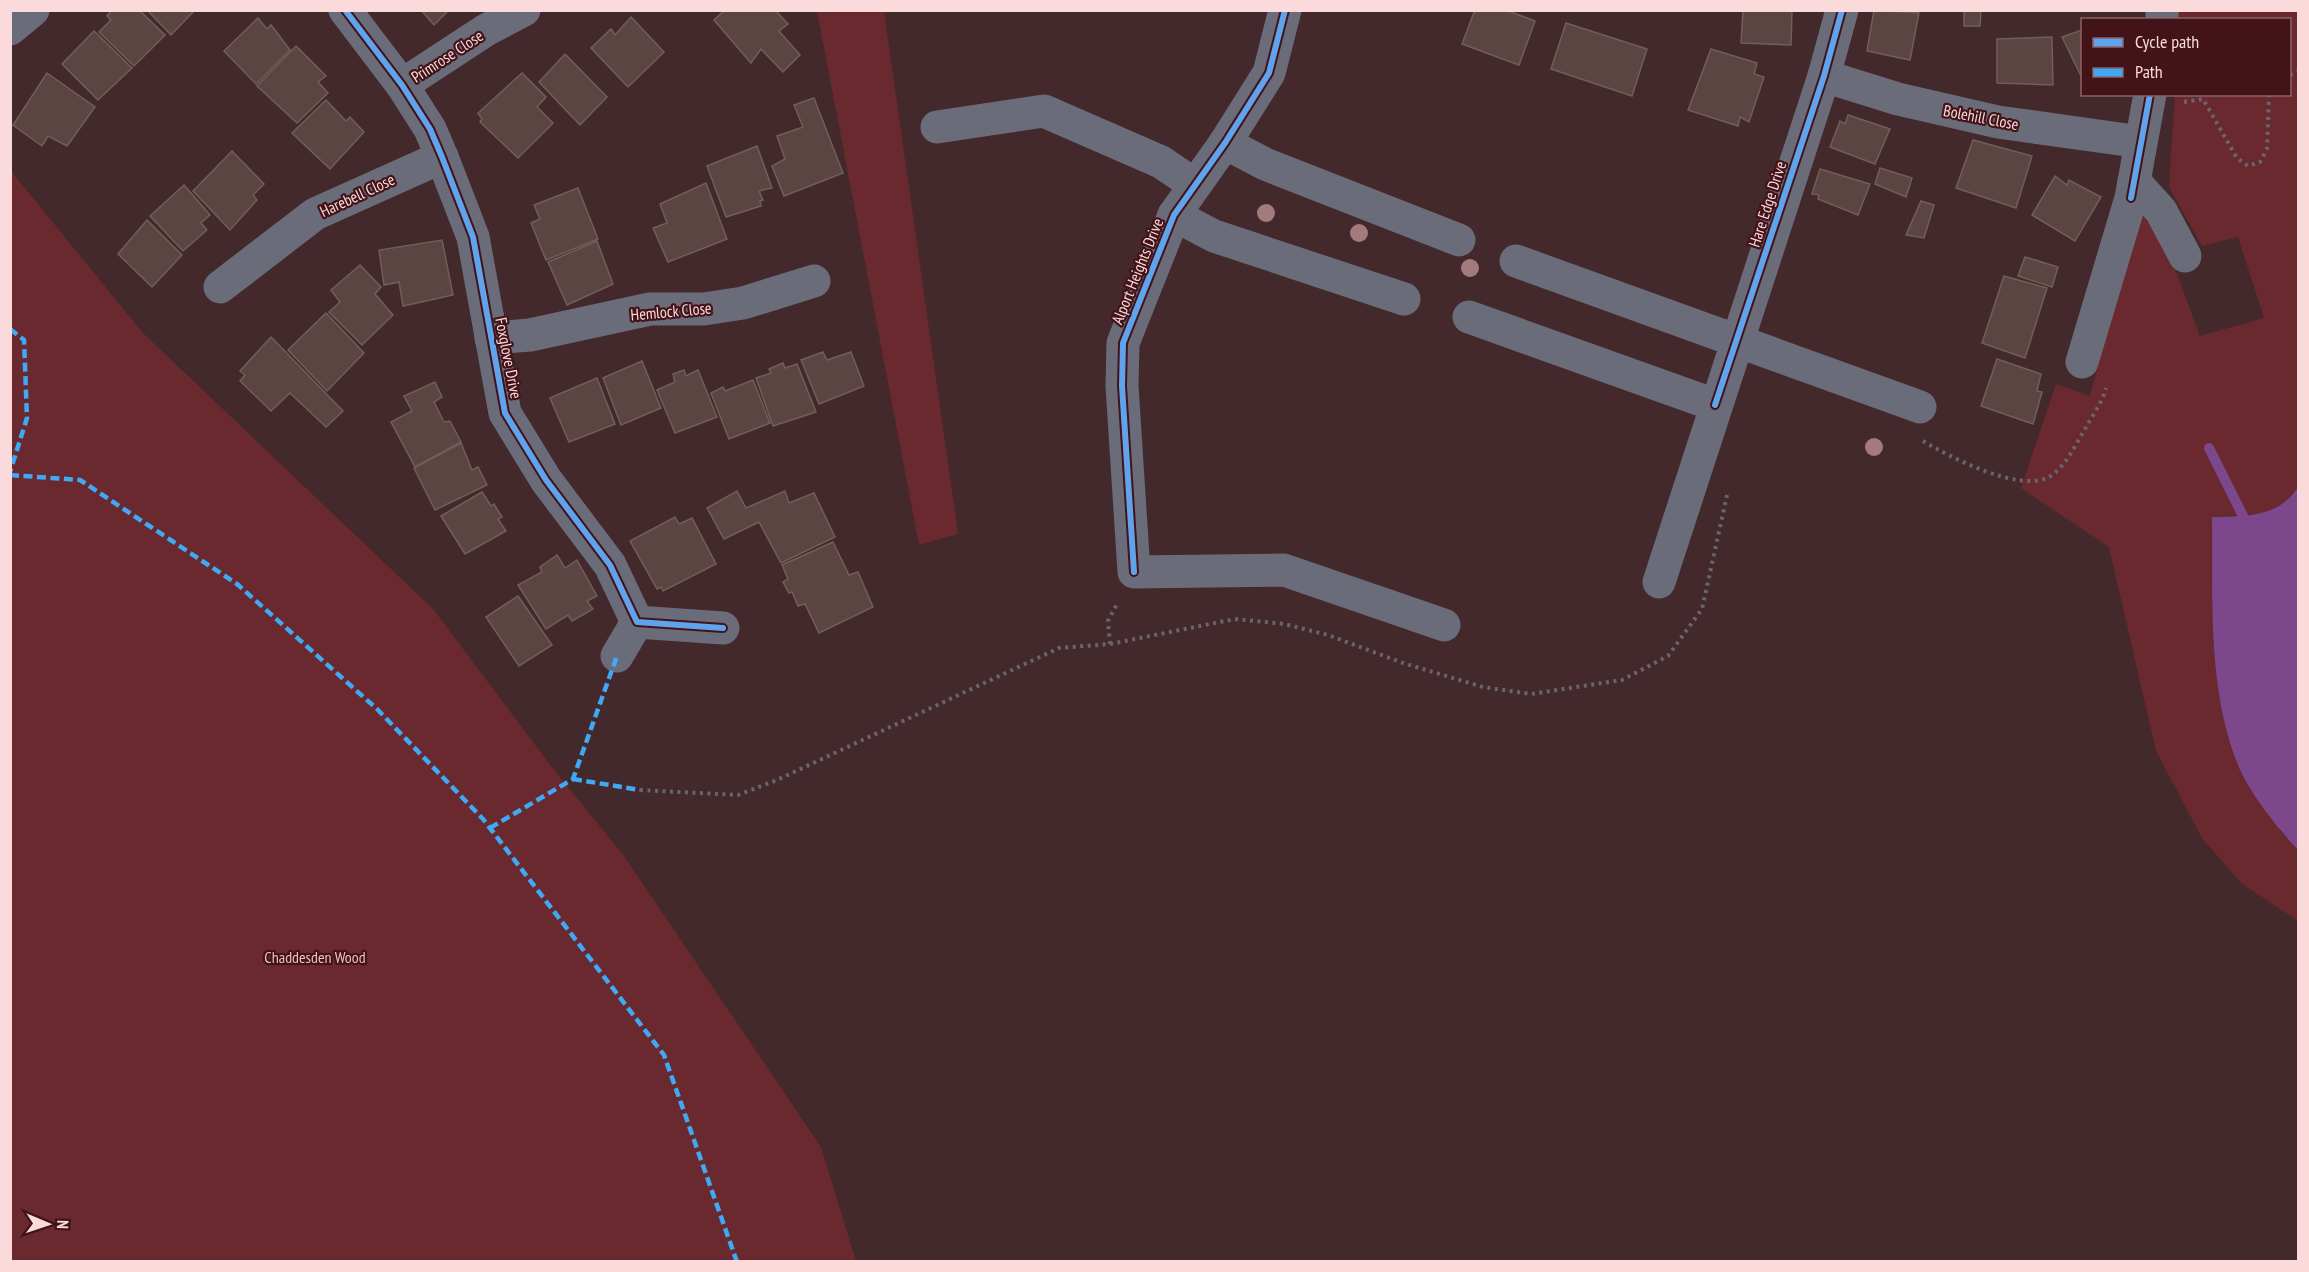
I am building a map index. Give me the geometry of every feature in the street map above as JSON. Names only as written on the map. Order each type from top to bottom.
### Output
[{"type":"street","points":[[10,29],[33,10]]},
{"type":"street","name":"Foxglove Drive","points":[[345,10],[402,85],[430,129],[442,157],[473,237],[506,413],[546,480],[610,565],[637,622]]},
{"type":"street","name":"Primrose Close","points":[[402,85],[486,30],[525,10]]},
{"type":"street","name":"Alport Heights Drive","points":[[1285,10],[1269,74],[1225,143],[1174,215],[1123,343],[1122,386],[1134,573],[1284,570],[1444,625]]},
{"type":"street","name":"Hare Edge Drive","points":[[1659,582],[1824,75],[1842,10]]},
{"type":"street","name":"Bolehill Close","points":[[1824,75],[1898,99],[1998,122],[2141,142]]},
{"type":"street","points":[[2082,362],[2133,189],[2141,142],[2165,98]]},
{"type":"street","points":[[937,127],[1044,111],[1161,162],[1195,185]]},
{"type":"street","points":[[1225,143],[1265,164],[1459,240]]},
{"type":"street","name":"Harebell Close","points":[[220,287],[315,214],[442,157]]},
{"type":"street","points":[[2133,189],[2161,211],[2185,256]]},
{"type":"street","points":[[1174,215],[1214,236],[1404,299]]},
{"type":"street","points":[[1516,261],[1737,340],[1918,422]]},
{"type":"street","name":"Hemlock Close","points":[[491,338],[530,335],[650,309],[704,309],[743,303],[814,281]]},
{"type":"street","points":[[1468,317],[1715,405]]},
{"type":"street","points":[[617,657],[637,622],[723,628]]},
{"type":"path","points":[[2165,98],[2203,99],[2237,158],[2248,166],[2260,162],[2267,149],[2269,96]]},
{"type":"path","points":[[1918,422],[1947,455],[2004,477],[2032,482],[2049,477],[2068,459],[2109,382]]},
{"type":"path","points":[[640,790],[738,795],[787,776],[1059,648],[1110,644],[1234,619],[1284,624],[1328,635],[1402,663],[1483,687],[1532,694],[1622,680],[1668,656],[1702,609],[1729,484]]},
{"type":"path","points":[[1108,621],[1110,644]]},
{"type":"green space","points":[[817,11],[884,11],[958,534],[919,545]]},
{"type":"green space","points":[[2175,11],[2298,11],[2298,487],[2290,498],[2270,510],[2248,515],[2212,517],[2213,612],[2220,700],[2281,832],[2298,850],[2298,921],[2241,883],[2202,838],[2156,751],[2109,547],[2021,488],[2056,384],[2090,396],[2141,208],[2170,255],[2200,336],[2264,318],[2238,237],[2202,246],[2169,187],[2175,96],[2291,96],[2291,18],[2176,18]]},
{"type":"green space","name":"Chaddesden Wood","points":[[11,171],[143,333],[433,609],[551,766],[624,856],[821,1147],[856,1261],[11,1261]]},
{"type":"shaded area","points":[[2298,487],[2298,850],[2256,798],[2238,765],[2228,736],[2216,674],[2212,611],[2212,517],[2248,515],[2271,510],[2281,505]]},
{"type":"building","points":[[112,10],[139,10],[165,35],[134,66],[99,32],[111,20],[107,16]]},
{"type":"building","points":[[147,10],[193,10],[194,11],[171,35]]},
{"type":"building","points":[[421,10],[449,10],[434,25]]},
{"type":"building","points":[[725,10],[775,10],[788,24],[779,31],[800,55],[783,72],[761,49],[751,63],[714,20]]},
{"type":"building","points":[[1475,10],[1506,10],[1535,21],[1519,65],[1462,44]]},
{"type":"building","points":[[1743,10],[1792,10],[1791,45],[1741,43]]},
{"type":"building","points":[[1874,10],[1919,13],[1910,60],[1867,51]]},
{"type":"building","points":[[1964,10],[1981,10],[1980,26],[1964,26]]},
{"type":"building","points":[[631,17],[664,52],[628,87],[591,48],[611,29],[615,35]]},
{"type":"building","points":[[258,18],[267,29],[271,25],[290,50],[256,84],[224,51]]},
{"type":"building","points":[[1566,23],[1647,49],[1632,96],[1551,69]]},
{"type":"building","points":[[2081,30],[2081,76],[2062,37]]},
{"type":"building","points":[[94,31],[132,68],[98,100],[62,64]]},
{"type":"building","points":[[2052,37],[2053,85],[1997,83],[1997,39]]},
{"type":"building","points":[[296,46],[326,76],[318,82],[328,93],[297,123],[257,86]]},
{"type":"building","points":[[1711,49],[1757,63],[1754,74],[1764,77],[1749,122],[1740,117],[1738,126],[1688,110]]},
{"type":"building","points":[[565,54],[607,97],[580,125],[539,82]]},
{"type":"building","points":[[47,73],[95,107],[67,146],[48,136],[42,146],[13,125]]},
{"type":"building","points":[[522,73],[546,97],[537,107],[553,123],[518,158],[480,122],[482,119],[478,113]]},
{"type":"building","points":[[814,98],[843,173],[784,196],[772,166],[785,159],[777,136],[803,127],[794,105]]},
{"type":"building","points":[[326,100],[346,121],[350,117],[364,132],[330,169],[292,133]]},
{"type":"building","points":[[1848,115],[1890,129],[1875,164],[1830,147],[1840,121],[1845,124]]},
{"type":"building","points":[[1973,140],[2032,156],[2016,208],[1956,188]]},
{"type":"building","points":[[757,146],[772,188],[759,191],[763,200],[760,201],[761,206],[726,217],[707,166]]},
{"type":"building","points":[[232,151],[264,184],[253,195],[257,200],[230,230],[193,191]]},
{"type":"building","points":[[1880,168],[1912,178],[1906,197],[1875,184]]},
{"type":"building","points":[[1820,169],[1870,184],[1858,215],[1818,199],[1819,195],[1812,194]]},
{"type":"building","points":[[2055,176],[2067,185],[2069,180],[2101,197],[2075,241],[2032,215]]},
{"type":"building","points":[[706,183],[727,239],[668,262],[653,228],[667,223],[660,204]]},
{"type":"building","points":[[184,185],[210,215],[201,223],[207,230],[183,251],[150,216]]},
{"type":"building","points":[[578,188],[598,239],[546,260],[531,223],[540,219],[534,205]]},
{"type":"building","points":[[1921,201],[1934,205],[1924,238],[1906,235]]},
{"type":"building","points":[[147,220],[182,255],[152,287],[118,254]]},
{"type":"building","points":[[442,240],[453,295],[403,306],[399,282],[384,285],[379,250]]},
{"type":"building","points":[[597,241],[613,284],[567,305],[548,262]]},
{"type":"building","points":[[2025,257],[2058,267],[2052,287],[2018,276]]},
{"type":"building","points":[[360,265],[381,287],[375,294],[393,315],[362,345],[329,312],[340,302],[331,290]]},
{"type":"building","points":[[2004,276],[2047,288],[2025,358],[1982,343]]},
{"type":"building","points":[[326,313],[364,353],[327,391],[288,350]]},
{"type":"building","points":[[271,337],[343,411],[326,427],[290,393],[271,411],[240,381],[245,375],[240,371]]},
{"type":"building","points":[[823,352],[827,360],[851,352],[864,386],[819,404],[801,360]]},
{"type":"building","points":[[1997,359],[2041,374],[2037,391],[2042,392],[2033,424],[1981,406]]},
{"type":"building","points":[[642,361],[661,408],[621,425],[603,378]]},
{"type":"building","points":[[783,363],[785,368],[797,364],[816,412],[773,426],[756,378],[771,373],[769,369]]},
{"type":"building","points":[[684,370],[686,376],[698,370],[717,417],[675,433],[657,390],[675,382],[673,374]]},
{"type":"building","points":[[597,378],[615,424],[569,442],[550,398]]},
{"type":"building","points":[[753,380],[770,423],[729,439],[711,393],[723,387],[725,391]]},
{"type":"building","points":[[435,382],[442,397],[434,402],[444,422],[450,421],[461,442],[415,467],[391,422],[412,411],[404,396]]},
{"type":"building","points":[[461,443],[472,470],[478,467],[487,485],[435,510],[414,468]]},
{"type":"building","points":[[737,491],[746,508],[785,491],[789,503],[814,493],[835,537],[781,563],[759,522],[724,539],[707,508]]},
{"type":"building","points":[[482,492],[491,506],[494,504],[502,517],[498,519],[506,531],[465,554],[441,516]]},
{"type":"building","points":[[675,517],[679,524],[692,518],[716,564],[663,591],[661,587],[657,589],[630,541]]},
{"type":"building","points":[[833,542],[849,575],[858,572],[873,607],[819,633],[805,604],[798,606],[792,592],[789,593],[783,582],[788,579],[782,565]]},
{"type":"building","points":[[557,555],[565,568],[577,560],[597,596],[587,601],[593,609],[572,621],[568,615],[546,629],[518,585],[542,572],[540,567]]},
{"type":"building","points":[[518,596],[552,645],[519,666],[486,617]]},
{"type":"waterway","points":[[2209,448],[2243,516]]},
{"type":"marked path","points":[[10,329],[24,340],[27,418],[10,472]]},
{"type":"marked path","points":[[10,475],[80,480],[237,584],[377,709],[483,819],[664,1055],[737,1262]]},
{"type":"marked path","points":[[490,828],[573,779],[617,656]]},
{"type":"marked path","points":[[573,779],[640,790]]},
{"type":"cycle path","points":[[345,10],[402,85],[430,129],[442,157],[473,237],[505,413],[546,480],[610,565],[637,622],[723,628]]},
{"type":"cycle path","points":[[1134,572],[1122,386],[1123,343],[1174,215],[1225,143],[1269,73],[1285,10]]},
{"type":"cycle path","points":[[1715,405],[1824,76],[1842,10]]},
{"type":"cycle path","points":[[2131,198],[2150,96]]}]
